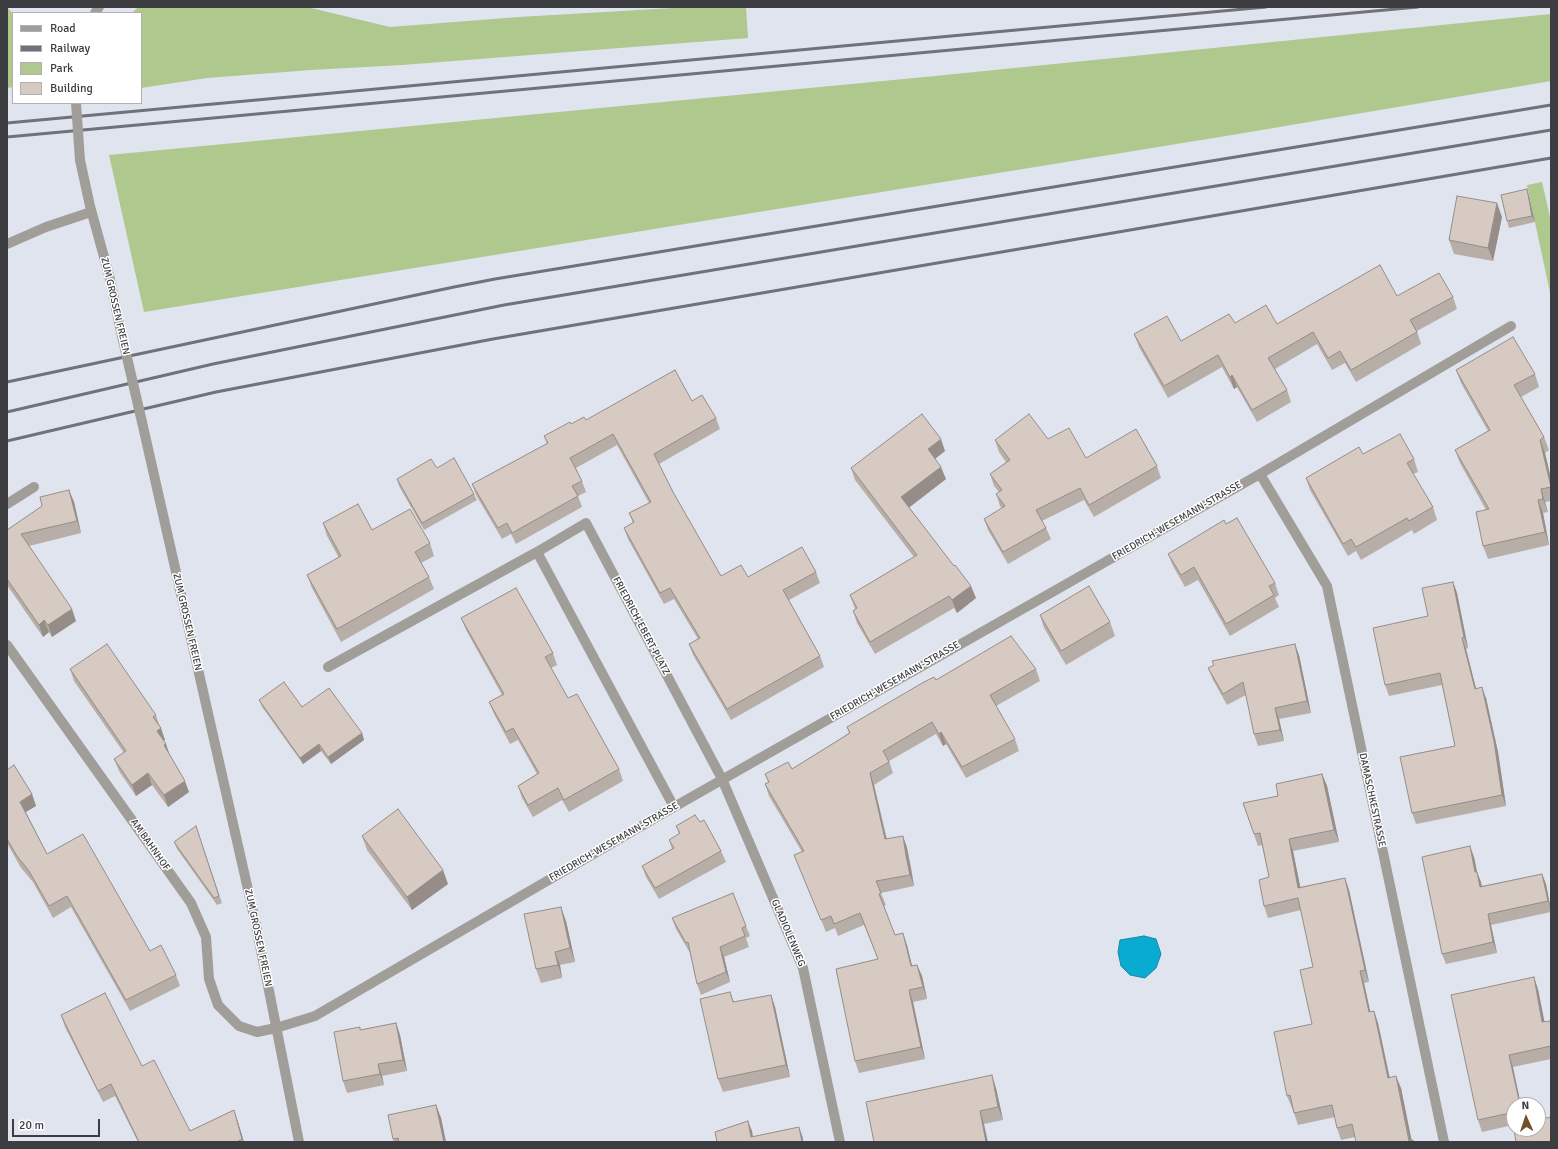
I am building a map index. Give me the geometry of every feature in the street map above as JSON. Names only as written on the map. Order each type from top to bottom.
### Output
[{"type":"street","name":"ZUM GROSSEN FREIEN","points":[[76,104],[80,160],[91,212],[109,275],[256,925],[299,1142]]},
{"type":"street","points":[[7,244],[46,227],[91,212]]},
{"type":"street","name":"FRIEDRICH-WESEMANN-STRASSE","points":[[276,1028],[315,1016],[674,806],[1260,474],[1511,326]]},
{"type":"street","name":"DAMASCHKESTRASSE","points":[[1260,474],[1326,586],[1444,1142]]},
{"type":"street","points":[[7,504],[34,487]]},
{"type":"street","name":"FRIEDRICH-EBERT-PLATZ","points":[[328,667],[586,524],[722,779]]},
{"type":"street","points":[[536,552],[674,806]]},
{"type":"street","name":"AM BAHNHOF","points":[[7,644],[191,903],[206,937],[209,979],[218,1005],[239,1026],[257,1032],[276,1028]]},
{"type":"street","name":"GLADIOLENWEG","points":[[722,779],[803,968],[840,1142]]},
{"type":"green space","points":[[7,7],[12,13],[12,87],[7,88]]},
{"type":"green space","points":[[138,7],[307,7],[390,27],[519,17],[690,7],[746,7],[748,38],[402,65],[207,78],[142,88],[142,12],[133,12]]},
{"type":"green space","points":[[1551,14],[1551,81],[1238,134],[144,312],[109,155],[935,76]]},
{"type":"green space","points":[[1542,182],[1551,221],[1551,297],[1527,185]]},
{"type":"water","points":[[1144,936],[1156,939],[1161,954],[1156,968],[1145,978],[1130,975],[1121,966],[1118,952],[1120,940]]},
{"type":"building","points":[[1527,189],[1532,216],[1507,221],[1501,195]]},
{"type":"building","points":[[1457,196],[1497,203],[1488,248],[1449,240]]},
{"type":"building","points":[[1380,265],[1397,296],[1439,273],[1453,297],[1410,320],[1417,332],[1351,370],[1340,351],[1328,358],[1313,332],[1268,358],[1287,390],[1252,410],[1232,375],[1230,377],[1218,355],[1164,386],[1134,334],[1167,316],[1181,341],[1229,314],[1235,323],[1266,305],[1277,324]]},
{"type":"building","points":[[1513,337],[1535,374],[1514,385],[1544,437],[1540,440],[1551,487],[1541,489],[1543,499],[1538,500],[1545,532],[1483,546],[1476,512],[1489,509],[1455,450],[1490,430],[1456,370]]},
{"type":"building","points":[[675,370],[692,401],[702,395],[716,418],[654,454],[673,492],[721,576],[741,565],[748,577],[802,547],[816,572],[783,590],[820,656],[727,709],[689,644],[700,638],[670,588],[660,593],[624,528],[634,522],[629,513],[651,502],[613,434],[570,458],[582,481],[572,486],[578,496],[512,533],[507,523],[498,528],[472,484],[548,443],[544,436],[570,422],[571,424],[584,417],[586,420]]},
{"type":"building","points":[[922,414],[941,439],[928,449],[941,467],[901,497],[971,586],[952,600],[949,596],[870,642],[853,611],[857,608],[850,595],[917,555],[851,468]]},
{"type":"building","points":[[1029,414],[1048,439],[1069,428],[1086,458],[1136,429],[1157,466],[1089,505],[1080,488],[1036,510],[1046,528],[1003,552],[984,519],[1005,506],[996,494],[1002,490],[990,474],[1010,460],[995,440]]},
{"type":"building","points":[[1400,434],[1414,459],[1407,463],[1433,507],[1409,521],[1407,518],[1356,547],[1351,539],[1343,544],[1306,478],[1359,447],[1363,454]]},
{"type":"building","points":[[454,458],[474,494],[422,523],[397,479],[431,459],[437,468]]},
{"type":"building","points":[[69,490],[77,521],[21,534],[72,609],[48,625],[44,620],[39,625],[7,579],[7,530],[42,506],[40,497]]},
{"type":"building","points":[[358,504],[372,530],[410,509],[430,543],[415,552],[429,577],[337,629],[307,575],[341,556],[323,523]]},
{"type":"building","points":[[1237,518],[1275,583],[1269,586],[1274,595],[1226,624],[1194,567],[1181,575],[1168,554],[1224,520],[1226,524]]},
{"type":"building","points":[[1453,582],[1464,637],[1462,638],[1475,689],[1482,687],[1494,741],[1502,795],[1412,813],[1400,757],[1455,746],[1440,673],[1385,685],[1373,628],[1428,616],[1422,588]]},
{"type":"building","points":[[1089,586],[1110,622],[1061,651],[1040,615]]},
{"type":"building","points":[[516,588],[553,653],[545,657],[568,698],[577,694],[619,769],[564,800],[558,788],[528,805],[518,786],[539,773],[513,728],[506,732],[489,702],[504,694],[461,618]]},
{"type":"building","points":[[1011,636],[1036,669],[990,695],[1015,739],[962,767],[941,732],[939,734],[932,722],[883,751],[889,762],[870,773],[885,839],[903,836],[910,875],[876,881],[881,893],[879,894],[895,935],[903,933],[911,966],[917,965],[923,987],[909,990],[921,1047],[855,1061],[836,969],[878,959],[860,913],[834,924],[831,916],[821,920],[794,855],[804,851],[765,784],[769,782],[765,774],[788,762],[792,769],[850,733],[847,727],[924,682],[934,677],[936,680]]},
{"type":"building","points":[[107,644],[156,715],[153,717],[161,728],[157,731],[166,744],[164,745],[185,781],[164,795],[148,773],[132,785],[114,759],[126,751],[70,669]]},
{"type":"building","points":[[1295,644],[1307,701],[1275,708],[1280,730],[1254,734],[1243,682],[1223,694],[1208,668],[1214,665],[1212,661]]},
{"type":"building","points":[[284,682],[302,707],[329,688],[362,733],[328,757],[319,744],[300,758],[259,700]]},
{"type":"building","points":[[14,765],[32,794],[20,802],[47,854],[83,834],[150,951],[161,945],[176,975],[126,1000],[67,896],[49,906],[29,871],[17,856],[7,839],[7,770]]},
{"type":"building","points":[[1322,774],[1334,830],[1289,839],[1298,888],[1345,878],[1365,970],[1360,971],[1369,1012],[1374,1011],[1388,1078],[1396,1076],[1409,1141],[1413,1140],[1413,1142],[1356,1142],[1352,1124],[1337,1128],[1332,1105],[1294,1113],[1290,1095],[1287,1096],[1274,1032],[1312,1024],[1300,970],[1313,967],[1298,898],[1264,906],[1259,880],[1269,877],[1260,833],[1254,834],[1243,803],[1278,796],[1276,784]]},
{"type":"building","points":[[398,809],[443,870],[407,897],[362,836]]},
{"type":"building","points":[[695,815],[700,822],[704,820],[721,851],[655,888],[642,866],[674,848],[669,840],[680,833],[676,826]]},
{"type":"building","points":[[196,826],[219,896],[214,898],[174,842]]},
{"type":"building","points":[[1470,846],[1475,872],[1477,872],[1480,887],[1542,874],[1548,901],[1488,914],[1493,942],[1442,954],[1422,857]]},
{"type":"building","points":[[733,893],[746,926],[742,928],[745,936],[720,947],[726,972],[697,984],[688,942],[686,943],[672,918]]},
{"type":"building","points":[[561,907],[570,948],[555,952],[558,965],[536,969],[524,914]]},
{"type":"building","points":[[1534,977],[1542,1022],[1550,1021],[1551,1046],[1509,1055],[1518,1097],[1506,1097],[1506,1114],[1478,1120],[1451,995]]},
{"type":"building","points":[[730,992],[733,1002],[771,995],[786,1065],[718,1079],[700,999]]},
{"type":"building","points":[[105,993],[142,1066],[154,1060],[190,1131],[234,1110],[242,1139],[237,1142],[139,1142],[111,1084],[98,1091],[61,1015]]},
{"type":"building","points":[[396,1023],[403,1060],[378,1064],[380,1074],[343,1081],[334,1032],[360,1027],[360,1030]]},
{"type":"building","points":[[992,1075],[998,1107],[980,1111],[986,1142],[874,1142],[866,1102]]},
{"type":"building","points":[[436,1105],[444,1142],[399,1142],[398,1138],[393,1139],[388,1115]]},
{"type":"building","points":[[1551,1117],[1551,1142],[1516,1142],[1515,1137],[1546,1137],[1546,1118]]},
{"type":"building","points":[[748,1121],[751,1137],[799,1127],[802,1142],[717,1142],[715,1132]]},
{"type":"railway","points":[[7,123],[1266,7]]},
{"type":"railway","points":[[7,137],[1418,7]]},
{"type":"railway","points":[[7,382],[495,279],[1551,105]]},
{"type":"railway","points":[[7,412],[213,364],[504,305],[1551,130]]},
{"type":"railway","points":[[7,441],[216,392],[493,339],[1551,158]]}]
